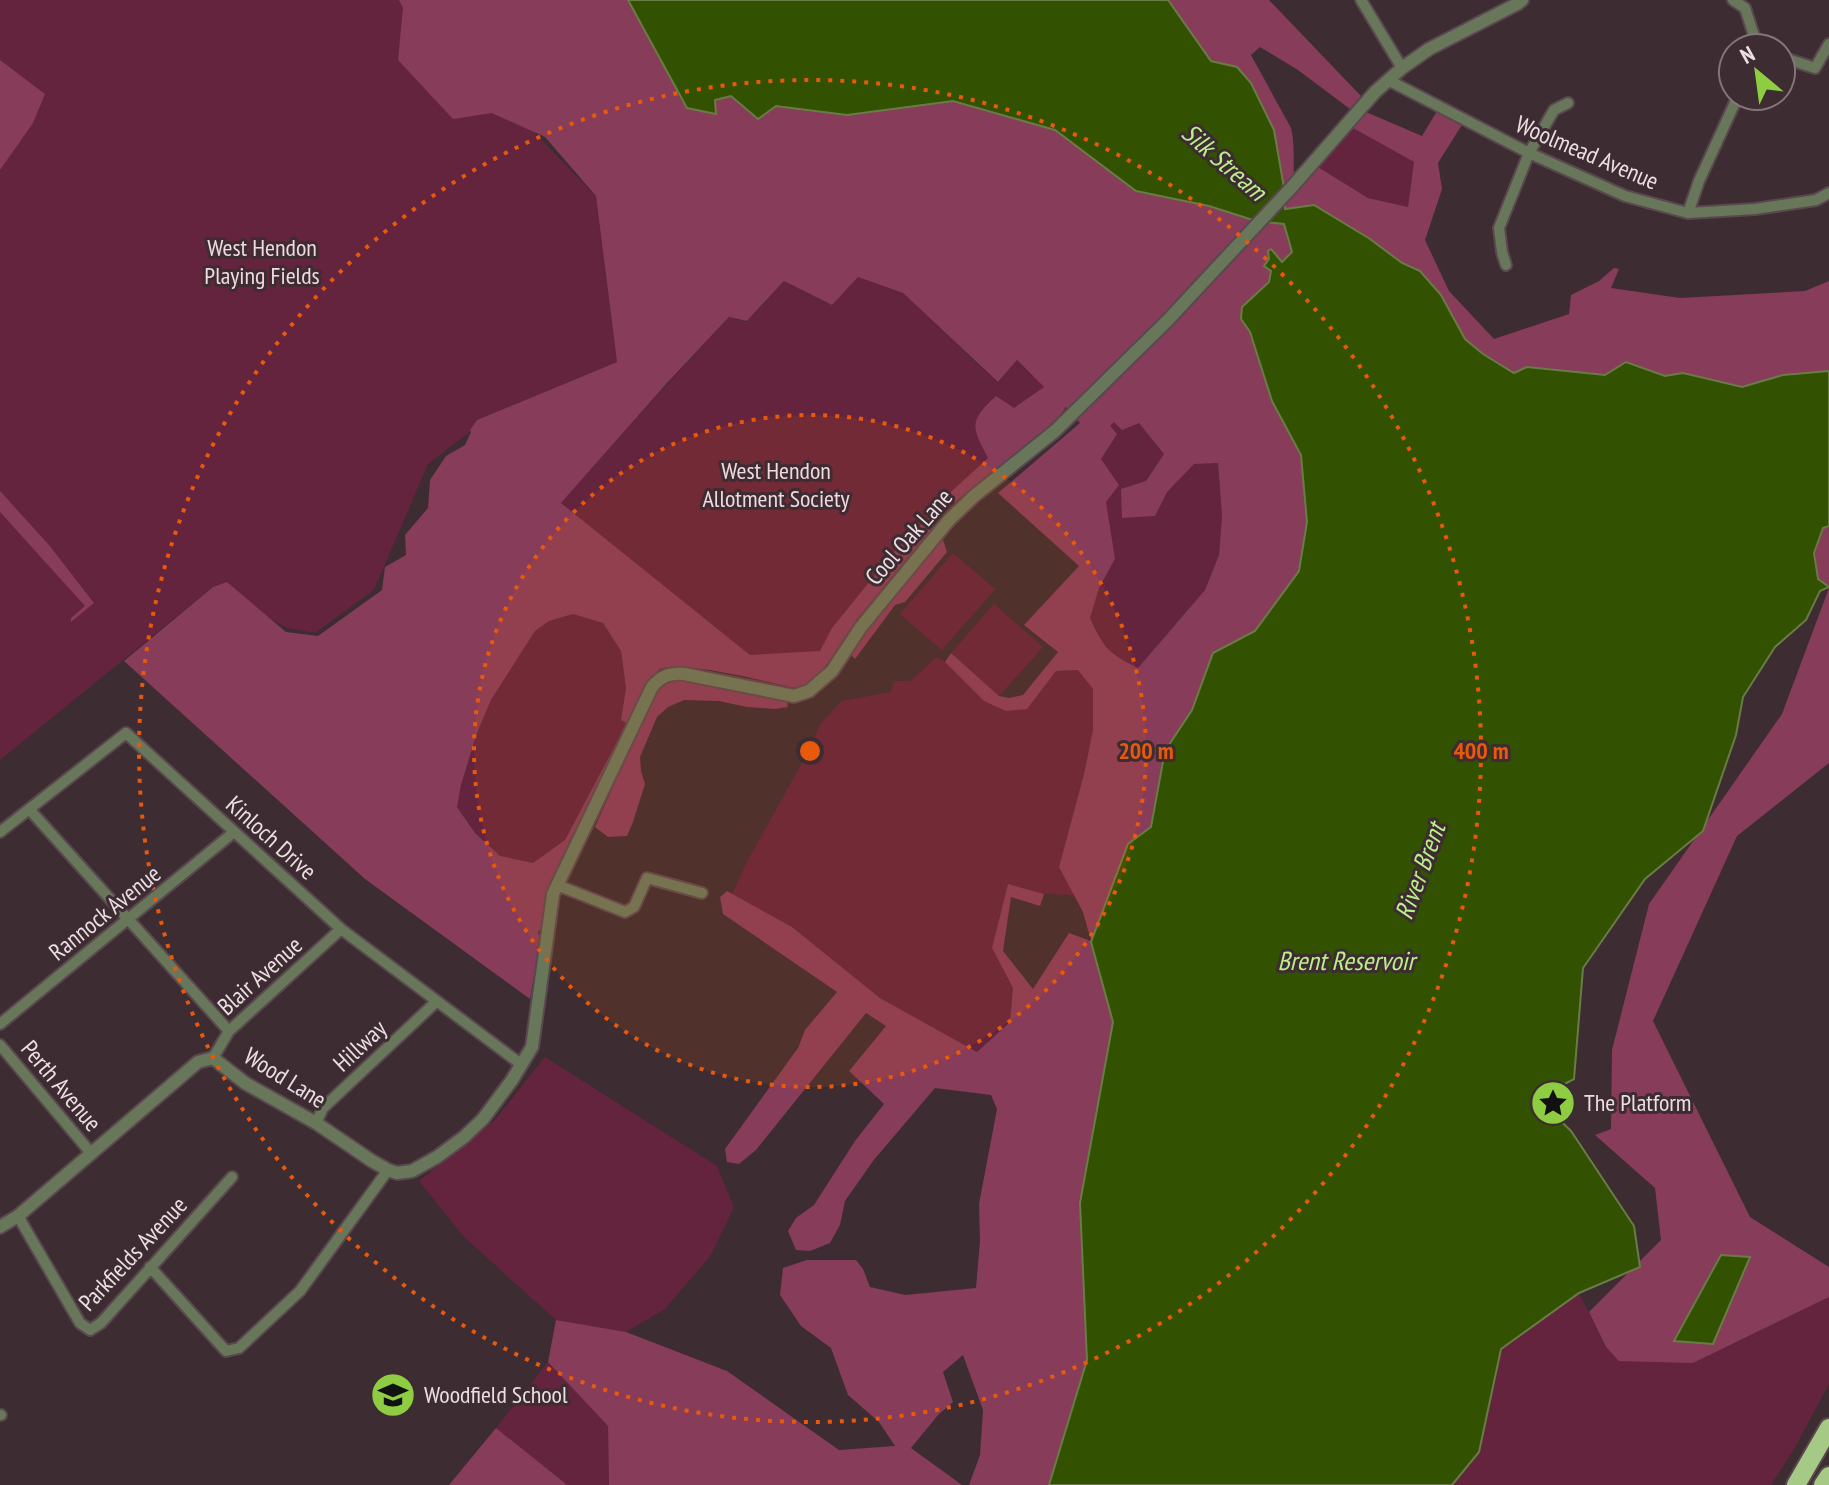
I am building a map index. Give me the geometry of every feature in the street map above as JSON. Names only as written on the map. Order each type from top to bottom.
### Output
[{"type":"highway","points":[[1796,1485],[1829,1428]]},
{"type":"highway","points":[[1823,1485],[1829,1476]]},
{"type":"street","points":[[1361,0],[1402,68]]},
{"type":"street","name":"Cool Oak Lane","points":[[388,1170],[404,1173],[421,1167],[464,1137],[483,1119],[532,1047],[550,904],[658,679],[673,673],[794,696],[809,691],[832,671],[861,627],[949,520],[1055,431],[1168,320],[1388,80],[1429,49],[1522,0]]},
{"type":"street","points":[[1733,0],[1746,4],[1754,32]]},
{"type":"street","points":[[1797,62],[1815,68],[1829,44]]},
{"type":"street","name":"Woolmead Avenue","points":[[1388,80],[1529,153],[1625,196],[1688,213],[1801,203],[1829,193]]},
{"type":"street","points":[[1506,265],[1499,228],[1529,153],[1554,110],[1568,103]]},
{"type":"street","points":[[1688,213],[1731,112]]},
{"type":"street","name":"Kinloch Drive","points":[[0,832],[126,733],[341,929],[522,1065]]},
{"type":"street","points":[[29,809],[229,1031]]},
{"type":"street","name":"Rannock Avenue","points":[[0,1024],[234,832]]},
{"type":"street","points":[[557,885],[625,912],[634,907],[647,878],[702,893]]},
{"type":"street","name":"Blair Avenue","points":[[213,1058],[229,1031],[341,929]]},
{"type":"street","name":"Hillway","points":[[316,1123],[323,1108],[437,1001]]},
{"type":"street","name":"Perth Avenue","points":[[0,1045],[91,1153]]},
{"type":"street","name":"Wood Lane","points":[[0,1227],[18,1216],[198,1062],[213,1058],[245,1083],[316,1123],[388,1170]]},
{"type":"street","points":[[150,1267],[226,1351],[239,1348],[300,1291],[388,1170]]},
{"type":"street","name":"Parkfields Avenue","points":[[18,1216],[80,1323],[90,1330],[101,1323],[232,1177]]},
{"type":"green space","name":"West Hendon Playing Fields","points":[[0,0],[406,0],[596,196],[617,362],[477,420],[471,431],[428,464],[374,590],[315,633],[287,628],[213,587],[0,760]]},
{"type":"green space","points":[[1353,128],[1414,162],[1408,207],[1368,198],[1318,167]]},
{"type":"green space","name":"West Hendon Allotment Society","points":[[858,277],[903,293],[998,383],[1016,360],[1066,408],[1057,422],[951,507],[858,619],[821,673],[800,689],[751,680],[750,655],[561,503],[729,317],[747,322],[784,281],[831,305]]},
{"type":"green space","points":[[1131,402],[1218,462],[1222,516],[1219,555],[1205,590],[1138,668],[1108,648],[1090,617],[1099,588],[1115,559],[1086,446]]},
{"type":"green space","points":[[953,553],[995,589],[942,650],[900,614]]},
{"type":"green space","points":[[994,604],[1043,647],[999,696],[951,653]]},
{"type":"green space","points":[[573,614],[603,623],[621,651],[626,688],[621,720],[630,725],[621,745],[617,743],[565,840],[533,863],[500,857],[475,833],[457,807],[461,785],[491,700],[535,631],[549,621]]},
{"type":"green space","points":[[936,657],[984,701],[1027,708],[1056,671],[1078,670],[1093,689],[1093,730],[1059,867],[1075,895],[1044,894],[1008,884],[992,948],[1013,988],[1010,1022],[977,1052],[880,998],[792,927],[732,894],[821,723],[842,701],[891,692],[894,681],[911,681]]},
{"type":"green space","points":[[545,1057],[717,1166],[734,1207],[711,1255],[665,1309],[626,1332],[556,1320],[464,1237],[419,1181],[494,1121]]},
{"type":"green space","points":[[1579,1293],[1606,1347],[1693,1363],[1829,1297],[1829,1384],[1771,1485],[1452,1485],[1479,1452],[1501,1349]]},
{"type":"green space","points":[[548,1362],[608,1426],[609,1485],[565,1485],[496,1428]]},
{"type":"shaded area","points":[[399,0],[628,0],[686,107],[714,114],[714,100],[730,96],[757,119],[775,105],[847,115],[952,100],[1054,128],[1136,192],[1209,206],[1256,221],[1284,223],[1292,252],[1282,262],[1271,250],[1268,281],[1242,306],[1272,401],[1301,454],[1307,522],[1299,571],[1255,631],[1213,653],[1192,710],[1165,751],[1151,827],[1131,841],[1092,942],[1113,1022],[1080,1203],[1087,1360],[1049,1485],[969,1485],[980,1455],[983,1410],[963,1355],[943,1372],[953,1402],[911,1448],[962,1485],[609,1485],[608,1426],[548,1362],[556,1320],[626,1332],[727,1371],[839,1450],[895,1446],[879,1422],[848,1395],[831,1348],[801,1326],[780,1295],[783,1268],[807,1260],[856,1260],[870,1287],[905,1295],[976,1288],[979,1204],[997,1109],[991,1095],[935,1088],[873,1161],[845,1201],[840,1225],[830,1243],[810,1251],[796,1250],[788,1231],[796,1218],[814,1205],[855,1141],[884,1104],[849,1071],[886,1026],[866,1013],[756,1150],[739,1164],[727,1162],[725,1149],[798,1048],[805,1030],[837,992],[723,914],[720,897],[727,891],[792,927],[880,998],[977,1052],[1010,1022],[1013,988],[992,948],[1008,884],[1044,894],[1040,906],[1011,897],[1003,951],[1033,989],[1069,933],[1091,941],[1083,912],[1059,867],[1093,730],[1093,689],[1078,670],[1056,671],[1027,709],[1006,711],[984,701],[945,662],[951,653],[999,696],[1009,698],[1023,695],[1058,652],[1024,625],[1079,566],[998,493],[1080,423],[1066,407],[1056,421],[950,506],[942,500],[988,458],[976,431],[977,418],[987,405],[996,396],[1014,408],[1044,387],[1017,360],[998,382],[903,293],[858,277],[832,305],[784,281],[747,321],[729,317],[561,503],[750,655],[820,651],[832,628],[893,553],[934,514],[934,526],[857,619],[821,673],[800,689],[704,669],[669,667],[659,670],[650,680],[630,725],[621,720],[626,688],[621,651],[603,623],[573,614],[549,621],[535,631],[491,700],[461,785],[457,807],[475,833],[500,856],[533,863],[565,840],[617,742],[621,745],[546,898],[530,999],[365,879],[124,661],[213,587],[227,582],[286,632],[318,636],[382,590],[385,567],[406,555],[405,535],[428,508],[430,480],[446,456],[465,445],[477,420],[617,362],[596,196],[545,137],[492,113],[453,119],[398,60],[403,8]],"holes":[[[1114,422],[1122,430],[1139,423],[1164,454],[1146,481],[1121,489],[1122,518],[1155,516],[1167,492],[1194,464],[1218,463],[1222,516],[1219,555],[1205,590],[1138,668],[1108,649],[1090,618],[1099,588],[1115,559],[1106,502],[1119,485],[1101,459],[1117,434],[1110,426]]]},
{"type":"shaded area","points":[[1168,0],[1269,0],[1361,96],[1350,109],[1298,70],[1260,47],[1251,55],[1291,128],[1294,176],[1284,188],[1274,130],[1251,83],[1237,67],[1211,60]]},
{"type":"shaded area","points":[[0,60],[45,94],[33,123],[0,170]]},
{"type":"shaded area","points":[[1440,106],[1465,120],[1438,163],[1442,189],[1425,240],[1449,291],[1494,339],[1569,314],[1571,295],[1599,281],[1614,268],[1619,269],[1611,288],[1680,298],[1805,291],[1829,281],[1829,371],[1784,375],[1743,387],[1684,373],[1667,377],[1627,363],[1605,375],[1528,367],[1515,373],[1465,339],[1441,295],[1420,271],[1402,263],[1314,205],[1285,209],[1285,201],[1318,167],[1368,198],[1408,207],[1414,162],[1353,128],[1366,112],[1422,136]]},
{"type":"shaded area","points":[[0,491],[49,545],[94,603],[71,622],[71,618],[85,606],[0,512]]},
{"type":"shaded area","points":[[1829,526],[1829,588],[1818,578],[1815,553],[1823,528]]},
{"type":"shaded area","points":[[943,540],[947,552],[905,602],[895,605],[855,659],[850,654],[869,624]]},
{"type":"shaded area","points":[[1829,588],[1829,763],[1737,836],[1653,1021],[1750,1217],[1829,1267],[1829,1297],[1693,1363],[1619,1361],[1606,1347],[1589,1312],[1661,1240],[1655,1188],[1595,1135],[1611,1129],[1612,1050],[1649,904],[1782,714]]},
{"type":"shaded area","points":[[685,678],[786,697],[788,707],[775,709],[719,701],[684,700],[668,707],[657,717],[640,757],[645,784],[627,836],[608,837],[595,827],[655,692],[662,682]]},
{"type":"shaded area","points":[[496,1428],[566,1484],[449,1485]]},
{"type":"water","name":"Brent Reservoir","points":[[628,0],[1168,0],[1211,61],[1237,67],[1251,83],[1274,130],[1285,209],[1314,205],[1370,239],[1402,263],[1420,271],[1441,295],[1465,339],[1514,373],[1527,367],[1605,375],[1626,362],[1665,376],[1683,373],[1742,387],[1783,375],[1829,371],[1829,526],[1823,528],[1814,553],[1818,579],[1829,587],[1820,591],[1806,620],[1775,647],[1743,697],[1736,735],[1703,831],[1645,879],[1583,968],[1574,1079],[1551,1091],[1543,1104],[1571,1131],[1634,1226],[1640,1267],[1579,1293],[1501,1349],[1479,1452],[1452,1485],[1049,1485],[1087,1360],[1080,1203],[1113,1022],[1091,942],[1128,844],[1151,827],[1165,751],[1192,710],[1213,653],[1255,631],[1299,571],[1307,522],[1301,455],[1272,401],[1250,332],[1241,319],[1242,307],[1269,282],[1271,271],[1264,266],[1269,259],[1268,251],[1271,249],[1282,262],[1292,252],[1284,224],[1256,221],[1209,206],[1136,191],[1055,130],[953,101],[847,115],[776,106],[758,119],[731,96],[715,100],[716,114],[687,108]]},
{"type":"water","points":[[1721,1255],[1750,1257],[1713,1344],[1674,1341]]},
{"type":"place","name":"The Platform","points":[[1553,1103]]},
{"type":"place","name":"Woodfield School","points":[[393,1395]]},
{"type":"water label","name":"Silk Stream","points":[[1224,162]]},
{"type":"water label","name":"River Brent","points":[[1420,871]]}]
